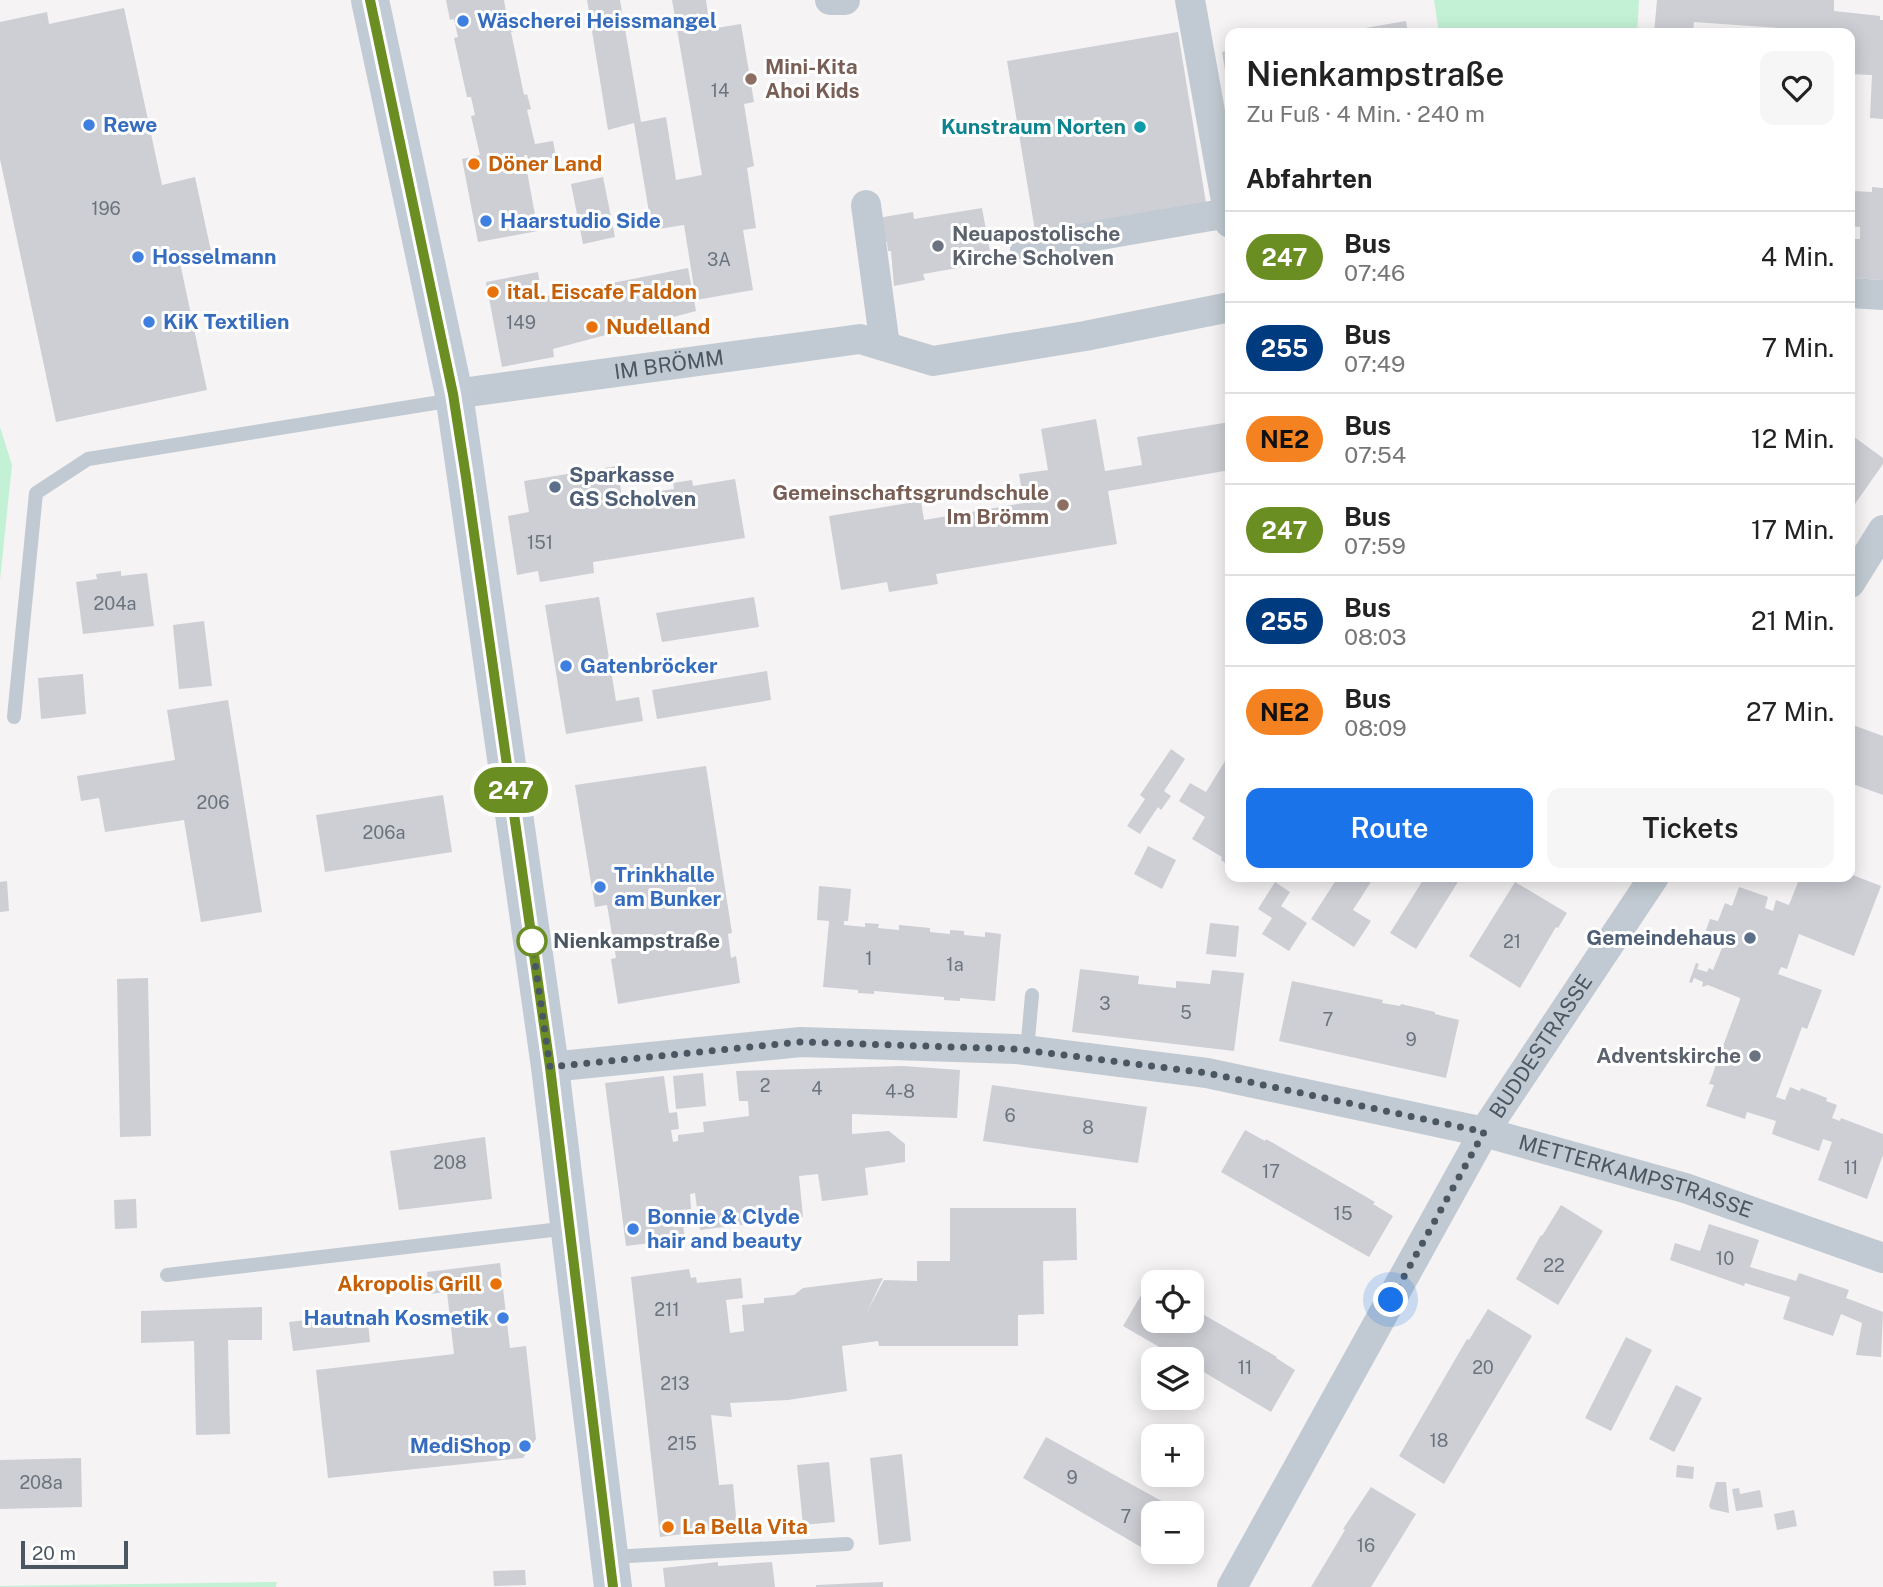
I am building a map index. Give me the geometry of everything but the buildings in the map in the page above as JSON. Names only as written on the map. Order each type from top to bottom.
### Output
[{"type":"street","points":[[370,0],[454,397],[550,1067],[611,1572]]},
{"type":"street","points":[[830,0],[845,0]]},
{"type":"street","points":[[1190,0],[1225,196]]},
{"type":"street","points":[[866,205],[885,346]]},
{"type":"street","points":[[1025,248],[1225,219]]},
{"type":"street","points":[[1855,293],[1883,295]]},
{"type":"street","name":"IM BRÖMM","points":[[454,397],[860,339],[933,361],[1085,336],[1225,308]]},
{"type":"street","points":[[1855,575],[1883,530]]},
{"type":"street","name":"BUDDESTRASSE","points":[[1232,1587],[1484,1132],[1651,882]]},
{"type":"street","name":"METTERKAMPSTRASSE","points":[[550,1067],[801,1042],[1027,1051],[1207,1073],[1484,1132],[1685,1188],[1883,1258]]},
{"type":"lane","points":[[14,717],[36,493],[88,459],[454,397]]},
{"type":"lane","points":[[1027,1051],[1032,995]]},
{"type":"lane","points":[[167,1275],[571,1228]]},
{"type":"lane","points":[[611,1572],[848,1544]]},
{"type":"green space","points":[[1434,0],[1639,0],[1637,28],[1438,28]]},
{"type":"green space","points":[[0,427],[12,465],[0,580]]},
{"type":"green space","points":[[277,1582],[276,1587],[0,1587],[0,1586]]},
{"type":"bus line","name":"247","points":[[370,0],[453,394],[466,477],[550,1067],[613,1587]]},
{"type":"place","name":"Wäscherei Heissmangel","points":[[463,21]]},
{"type":"place","name":"Mini-Kita Ahoi Kids","points":[[751,79]]},
{"type":"place","name":"Rewe","points":[[89,125]]},
{"type":"place","name":"Kunstraum Norten","points":[[1140,127]]},
{"type":"place","name":"Döner Land","points":[[474,164]]},
{"type":"place","name":"Haarstudio Side","points":[[486,221]]},
{"type":"place","name":"Neuapostolische Kirche Scholven","points":[[938,246]]},
{"type":"place","name":"Hosselmann","points":[[138,257]]},
{"type":"place","name":"ital. Eiscafe Faldon","points":[[493,292]]},
{"type":"place","name":"KiK Textilien","points":[[149,322]]},
{"type":"place","name":"Nudelland","points":[[592,327]]},
{"type":"place","name":"Sparkasse GS Scholven","points":[[555,487]]},
{"type":"place","name":"Gemeinschaftsgrundschule Im Brömm","points":[[1063,505]]},
{"type":"place","name":"Gatenbröcker","points":[[566,666]]},
{"type":"place","name":"Trinkhalle am Bunker","points":[[600,887]]},
{"type":"place","name":"Gemeindehaus","points":[[1750,938]]},
{"type":"place","name":"Nienkampstraße","points":[[532,941]]},
{"type":"place","name":"Adventskirche","points":[[1755,1056]]},
{"type":"place","name":"Bonnie & Clyde hair and beauty","points":[[633,1229]]},
{"type":"place","name":"Akropolis Grill","points":[[496,1284]]},
{"type":"place","name":"Hautnah Kosmetik","points":[[503,1318]]},
{"type":"place","name":"MediShop","points":[[525,1446]]},
{"type":"place","name":"La Bella Vita","points":[[668,1527]]},
{"type":"route","points":[[532,941],[531,935],[550,1067],[801,1042],[1016,1049],[1207,1073],[1484,1132],[1391,1300]]}]
